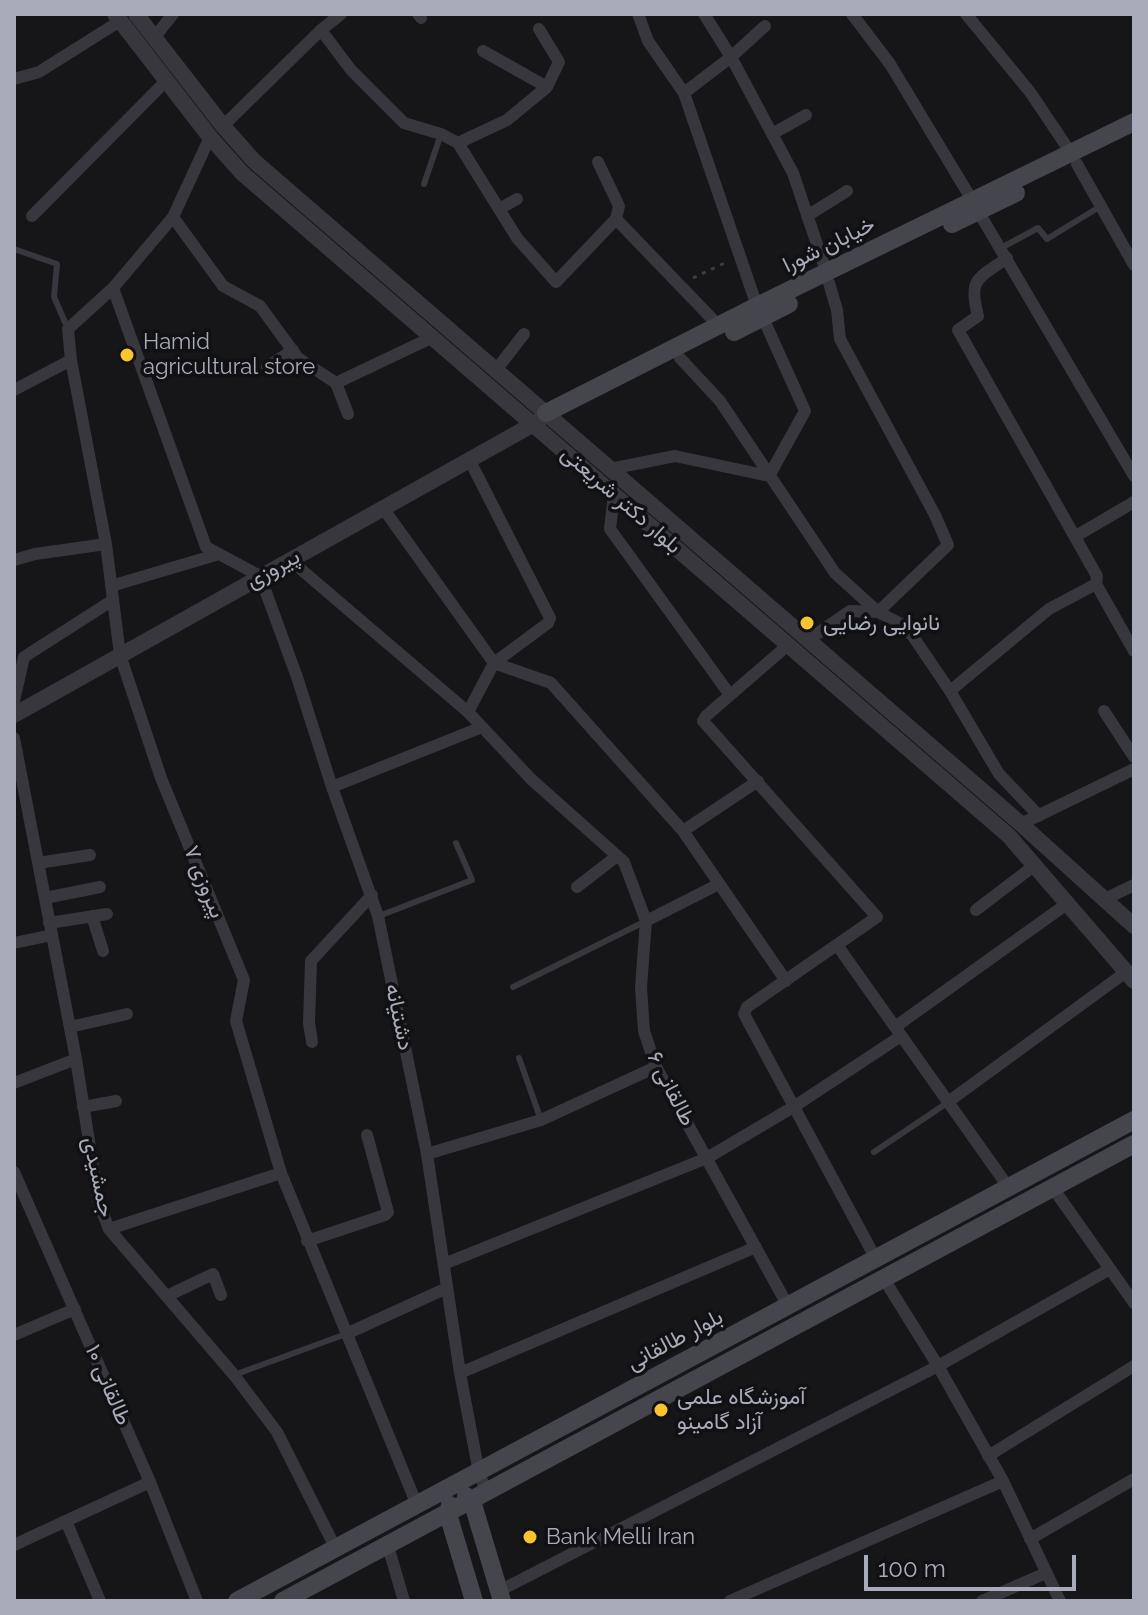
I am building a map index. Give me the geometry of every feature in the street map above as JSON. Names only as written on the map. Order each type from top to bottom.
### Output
[{"type":"main road","name":"خیابان شورا","points":[[546,420],[680,358],[760,312],[1074,158],[1134,122]]},
{"type":"main road","name":"خیابان شورا","points":[[1074,158],[1134,136]]},
{"type":"main road","name":"خیابان شورا","points":[[546,420],[719,326],[760,312]]},
{"type":"main road","name":"بلوار طالقانی","points":[[237,1601],[1134,1120]]},
{"type":"main road","name":"بلوار طالقانی","points":[[283,1601],[304,1596],[407,1535],[1134,1144]]},
{"type":"main road","points":[[549,1435],[550,1446],[560,1454]]},
{"type":"main road","points":[[474,1601],[448,1514],[454,1487],[480,1497],[481,1528],[501,1596]]},
{"type":"main road","points":[[395,1516],[405,1522],[407,1535]]},
{"type":"main road","points":[[455,1536],[471,1528],[481,1528]]},
{"type":"street","points":[[154,38],[173,14]]},
{"type":"street","points":[[68,329],[113,288],[173,217],[216,132],[341,14]]},
{"type":"street","points":[[638,14],[648,41],[684,93],[760,312],[805,411],[769,476]]},
{"type":"street","points":[[704,14],[731,57],[793,173],[828,278],[837,310],[840,339],[935,515],[948,545],[878,612],[850,611],[808,640]]},
{"type":"street","points":[[852,14],[890,64],[1134,476]]},
{"type":"street","points":[[966,14],[1030,92],[1074,158],[1134,265]]},
{"type":"street","points":[[14,79],[39,72],[123,16]]},
{"type":"street","name":"بلوار دکتر شریعتی","points":[[123,16],[154,38],[242,173],[433,337],[610,469],[660,523],[788,645],[1009,836],[1131,972]]},
{"type":"street","name":"بلوار دکتر شریعتی","points":[[123,16],[166,81],[216,132],[254,161],[496,370],[614,494],[660,523],[808,640],[983,790],[1134,926]]},
{"type":"street","points":[[684,93],[765,26]]},
{"type":"street","points":[[458,143],[507,120],[547,87],[559,62],[539,29]]},
{"type":"street","points":[[321,30],[351,70],[404,123],[441,134],[458,143],[517,238],[556,282],[616,219],[619,206],[598,162]]},
{"type":"street","points":[[483,51],[547,87]]},
{"type":"street","points":[[32,216],[166,81]]},
{"type":"street","points":[[772,134],[806,115]]},
{"type":"street","points":[[807,216],[847,191]]},
{"type":"street","points":[[499,209],[517,199]]},
{"type":"street","points":[[173,217],[223,286],[260,306],[298,358],[336,383],[348,414]]},
{"type":"street","points":[[616,219],[719,326]]},
{"type":"street","points":[[1004,253],[976,281],[972,294],[978,316],[958,330],[1076,536],[1097,576],[1096,584],[1134,651]]},
{"type":"street","points":[[113,288],[206,547],[260,576]]},
{"type":"street","name":"پیروزی ۷","points":[[68,329],[71,360],[106,544],[120,655],[161,778],[244,980],[236,1021],[281,1173],[417,1505]]},
{"type":"street","points":[[496,370],[524,334]]},
{"type":"street","points":[[336,383],[433,337]]},
{"type":"street","points":[[267,367],[293,350]]},
{"type":"street","points":[[680,358],[720,401],[835,573],[878,612],[901,624],[912,635],[950,691],[999,774],[1039,816]]},
{"type":"street","points":[[14,390],[71,360]]},
{"type":"street","name":"پیروزی","points":[[14,715],[546,420]]},
{"type":"street","points":[[610,469],[675,456],[769,476]]},
{"type":"street","points":[[468,712],[494,663],[548,623],[550,618],[470,461]]},
{"type":"street","points":[[614,494],[610,529],[730,695]]},
{"type":"street","points":[[1076,536],[1134,502]]},
{"type":"street","points":[[383,508],[494,663],[551,683],[683,831],[786,981]]},
{"type":"street","points":[[14,560],[106,544]]},
{"type":"street","points":[[14,701],[24,657],[112,593],[219,554]]},
{"type":"street","points":[[290,560],[468,712],[531,779],[617,856],[577,887]]},
{"type":"street","name":"دشتیانه","points":[[260,576],[378,916],[427,1154],[460,1373],[479,1473],[480,1497]]},
{"type":"street","points":[[950,691],[1049,609],[1096,584]]},
{"type":"street","points":[[788,645],[703,721],[877,917],[744,1010],[876,1259]]},
{"type":"street","points":[[1104,711],[1134,757]]},
{"type":"street","points":[[332,787],[482,727]]},
{"type":"street","name":"جمشیدی","points":[[14,738],[76,1059],[99,1204],[109,1229],[234,1375],[277,1432],[336,1549]]},
{"type":"street","points":[[1021,824],[1134,769]]},
{"type":"street","points":[[983,790],[999,774]]},
{"type":"street","points":[[683,831],[758,781]]},
{"type":"street","points":[[38,863],[90,855]]},
{"type":"street","name":"طالقانی ۶","points":[[617,856],[624,862],[646,921],[641,987],[644,1031],[656,1067],[788,1306]]},
{"type":"street","points":[[976,910],[1035,865]]},
{"type":"street","points":[[646,921],[719,884]]},
{"type":"street","points":[[1103,900],[1134,885]]},
{"type":"street","points":[[45,898],[100,887]]},
{"type":"street","points":[[312,1042],[309,1023],[311,961],[372,895]]},
{"type":"street","points":[[444,1264],[707,1158],[795,1106],[1068,903]]},
{"type":"street","points":[[14,943],[92,916],[107,914]]},
{"type":"street","points":[[92,916],[103,951]]},
{"type":"street","points":[[837,945],[1009,1188]]},
{"type":"street","points":[[948,1102],[1131,972]]},
{"type":"street","points":[[70,1027],[127,1014]]},
{"type":"street","points":[[14,1083],[76,1059]]},
{"type":"street","points":[[427,1154],[541,1120],[656,1067]]},
{"type":"street","points":[[83,1107],[116,1101]]},
{"type":"street","points":[[307,1241],[388,1212],[367,1135]]},
{"type":"street","name":"طالقانی ۱۰","points":[[14,1172],[150,1482],[197,1601]]},
{"type":"street","points":[[109,1229],[281,1173]]},
{"type":"street","points":[[1053,1188],[1134,1303]]},
{"type":"street","points":[[460,1373],[756,1247]]},
{"type":"street","points":[[501,1596],[719,1478],[938,1366],[1110,1269]]},
{"type":"street","points":[[167,1296],[213,1274],[221,1295]]},
{"type":"street","points":[[884,1279],[1003,1481],[1060,1601]]},
{"type":"street","points":[[346,1334],[447,1288]]},
{"type":"street","points":[[14,1335],[75,1309]]},
{"type":"street","points":[[988,1456],[1134,1366]]},
{"type":"street","points":[[1030,1539],[1134,1479]]},
{"type":"street","points":[[730,1601],[1003,1481]]},
{"type":"street","points":[[14,1545],[150,1482]]},
{"type":"street","points":[[66,1521],[100,1601]]},
{"type":"street","points":[[388,1546],[404,1601]]},
{"type":"street","points":[[982,1601],[1046,1573]]},
{"type":"lane","points":[[424,184],[441,134]]},
{"type":"lane","points":[[1004,253],[1038,228],[1047,239],[1101,206]]},
{"type":"lane","points":[[14,249],[57,264],[54,297],[68,329]]},
{"type":"lane","points":[[378,916],[472,880],[456,843]]},
{"type":"lane","points":[[513,987],[646,921]]},
{"type":"lane","points":[[519,1058],[541,1120]]},
{"type":"lane","points":[[874,1152],[948,1102]]},
{"type":"lane","points":[[234,1375],[346,1334]]},
{"type":"path","points":[[679,284],[740,256]]},
{"type":"place","name":"Hamid agricultural store","points":[[127,355]]},
{"type":"place","name":"نانوایی رضایی","points":[[807,623]]},
{"type":"place","name":"آموزشگاه علمی آزاد گامینو","points":[[661,1410]]},
{"type":"place","name":"Bank Melli Iran","points":[[530,1537]]}]
